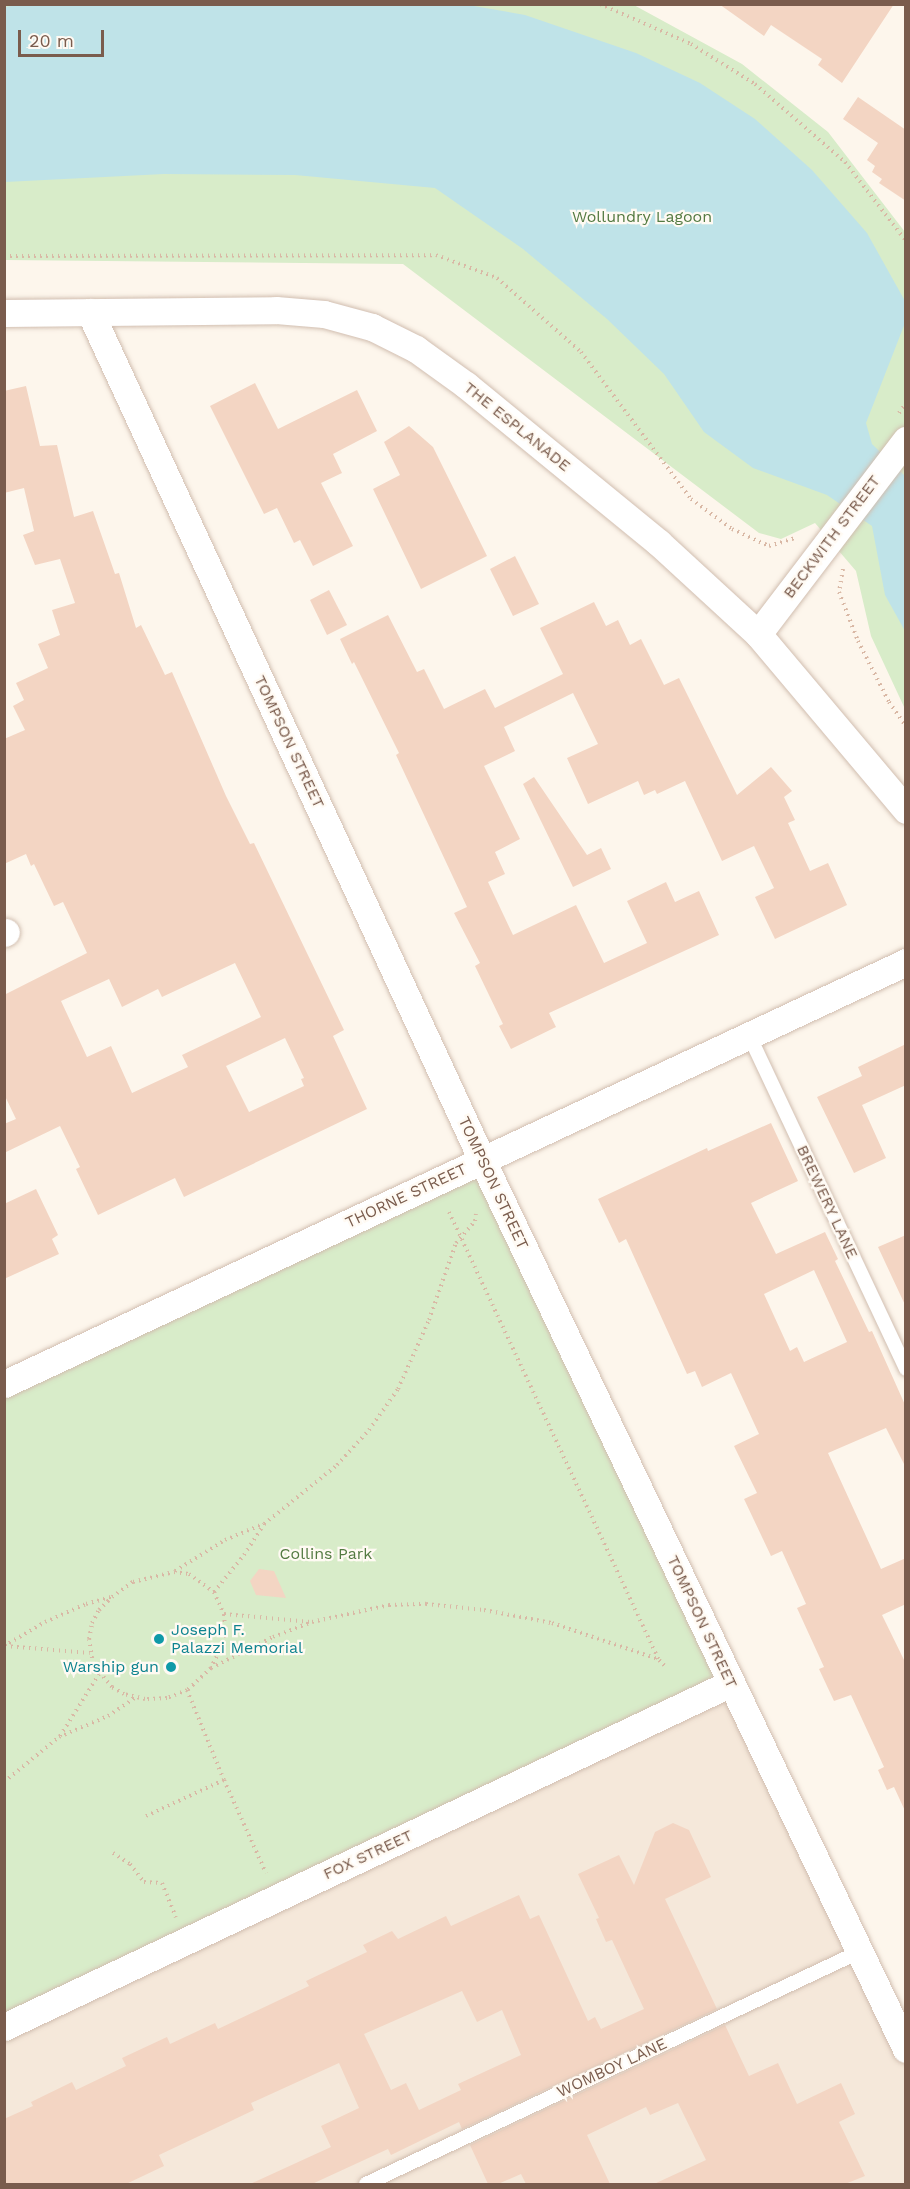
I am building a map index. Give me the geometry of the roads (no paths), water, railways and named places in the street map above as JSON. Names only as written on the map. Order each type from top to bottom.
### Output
[{"type":"street","name":"THE ESPLANADE","points":[[4,313],[276,310],[324,314],[372,327],[416,349],[466,385],[659,543],[758,634],[906,810]]},
{"type":"street","name":"TOMPSON STREET","points":[[90,312],[482,1160],[906,2049]]},
{"type":"street","name":"BECKWITH STREET","points":[[758,634],[902,444]]},
{"type":"street","name":"THORNE STREET","points":[[4,1384],[906,962]]},
{"type":"street","name":"FOX STREET","points":[[4,2027],[731,1683]]},
{"type":"lane","name":"BREWERY LANE","points":[[748,1035],[906,1370]]},
{"type":"lane","name":"WOMBOY LANE","points":[[366,2184],[859,1952]]},
{"type":"water","name":"Wollundry Lagoon","points":[[18,5],[468,5],[525,15],[636,53],[700,83],[755,119],[812,170],[867,233],[905,301],[905,323],[866,423],[872,444],[905,476],[905,631],[885,595],[872,526],[827,495],[753,468],[704,432],[664,374],[607,319],[523,249],[435,188],[295,175],[164,174],[5,182],[5,7]]},
{"type":"place","name":"Joseph F. Palazzi Memorial","points":[[159,1639]]},
{"type":"place","name":"Warship gun","points":[[171,1667]]},
{"type":"park label","name":"Collins Park","points":[[326,1554]]}]
